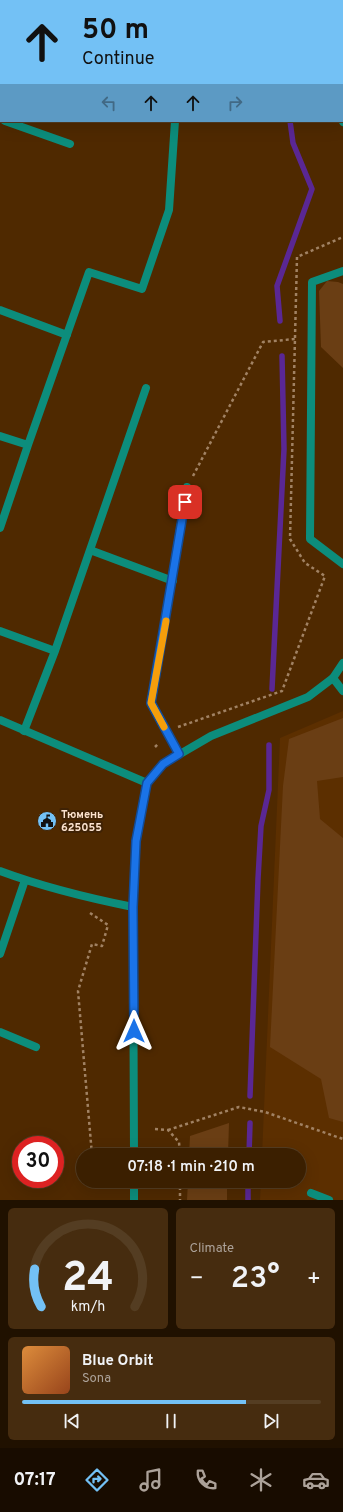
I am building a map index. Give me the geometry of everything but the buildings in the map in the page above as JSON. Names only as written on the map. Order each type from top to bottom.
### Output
[{"type":"street","points":[[8,122],[70,144]]},
{"type":"street","points":[[0,528],[89,272],[142,289],[169,210],[175,122]]},
{"type":"street","points":[[343,270],[312,282],[310,539],[343,564]]},
{"type":"street","points":[[0,310],[67,335]]},
{"type":"street","points":[[24,730],[55,651],[146,388]]},
{"type":"street","points":[[0,436],[28,445]]},
{"type":"street","points":[[179,754],[151,703],[173,581],[187,487]]},
{"type":"street","points":[[90,550],[173,581]]},
{"type":"street","points":[[0,631],[55,651]]},
{"type":"street","points":[[134,1148],[133,907],[136,841],[147,783],[163,764],[211,736],[308,697],[333,678],[343,663]]},
{"type":"street","points":[[333,678],[343,691]]},
{"type":"street","points":[[0,720],[147,783]]},
{"type":"street","points":[[0,871],[25,880],[88,898],[133,907]]},
{"type":"street","points":[[0,954],[25,880]]},
{"type":"street","points":[[0,1032],[36,1047]]},
{"type":"street","points":[[134,1188],[134,1200]]},
{"type":"street","points":[[311,1193],[329,1200]]},
{"type":"path","points":[[155,747],[168,734],[179,726],[282,691],[326,576],[305,563],[290,539],[297,257],[343,237]]},
{"type":"path","points":[[187,487],[263,342],[295,339]]},
{"type":"path","points":[[86,909],[108,925],[102,946],[92,944],[78,991],[91,1148]]},
{"type":"path","points":[[156,1129],[168,1130],[239,1107],[265,1112],[343,1139]]},
{"type":"path","points":[[168,1130],[179,1142],[179,1148]]},
{"type":"path","points":[[180,1188],[180,1200]]},
{"type":"shaded area","points":[[327,281],[343,284],[343,368],[321,347],[319,291]]},
{"type":"shaded area","points":[[343,711],[343,1200],[260,1200],[261,1188],[306,1188],[306,1148],[262,1148],[280,738]]},
{"type":"shaded area","points":[[343,718],[343,777],[317,781],[320,819],[343,838],[343,1122],[329,1118],[321,1079],[270,1047],[283,786],[289,739]]},
{"type":"shaded area","points":[[229,1123],[228,1148],[189,1148],[190,1136]]},
{"type":"shaded area","points":[[188,1188],[227,1188],[227,1200],[187,1200]]},
{"type":"waterway","points":[[280,321],[277,286],[312,189],[293,143],[290,122]]},
{"type":"waterway","points":[[272,689],[284,449],[282,356]]},
{"type":"waterway","points":[[250,1096],[258,879],[261,826],[269,790],[269,745]]},
{"type":"waterway","points":[[249,1148],[250,1123]]},
{"type":"waterway","points":[[248,1188],[248,1200]]},
{"type":"slow traffic","points":[[164,727],[151,703],[166,621]]},
{"type":"place","name":"Тюмень 625055","points":[[47,821]]},
{"type":"route","points":[[134,1031],[133,907],[136,841],[147,783],[163,764],[179,754],[151,703],[173,581],[185,502]]}]
